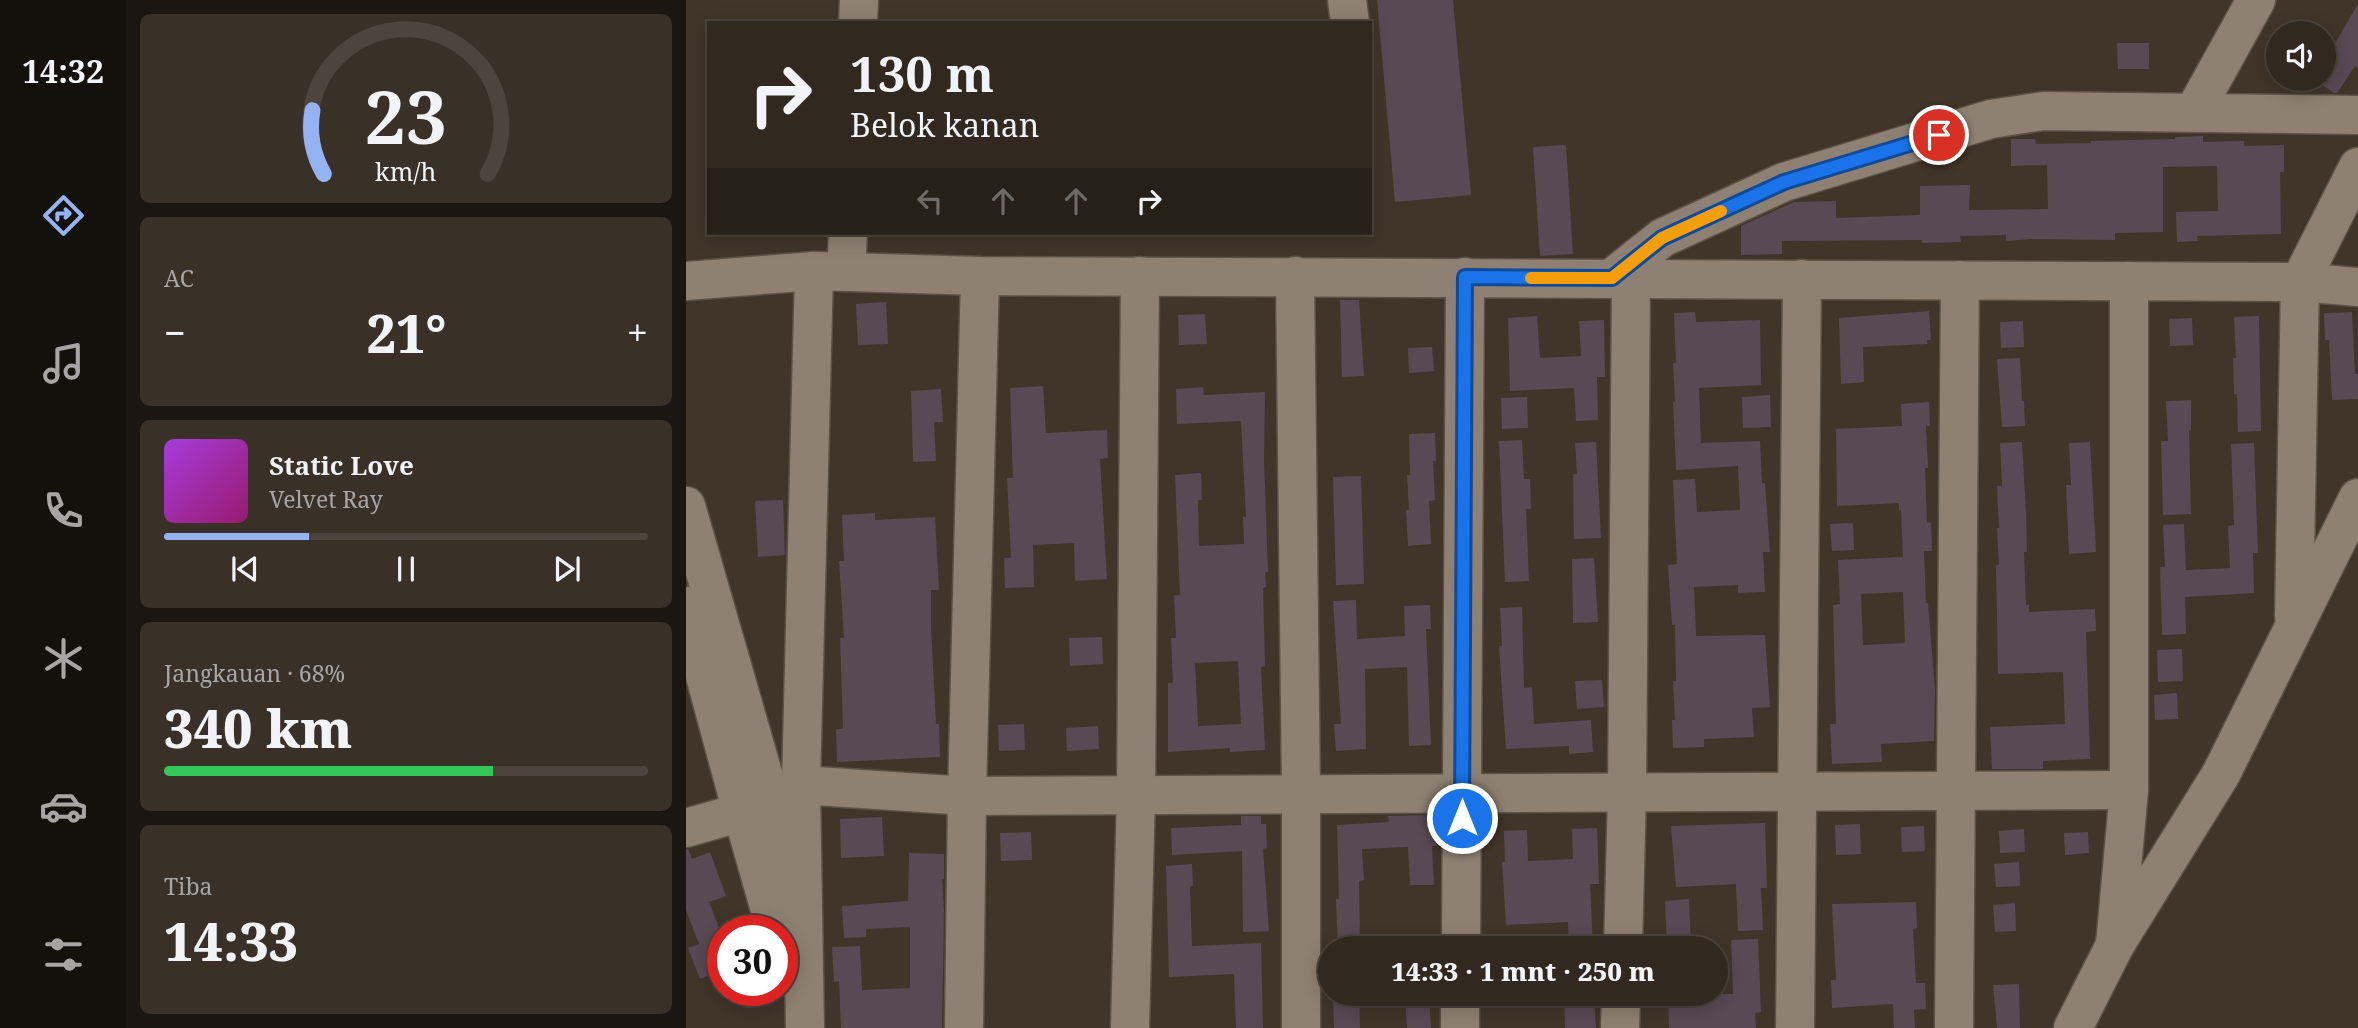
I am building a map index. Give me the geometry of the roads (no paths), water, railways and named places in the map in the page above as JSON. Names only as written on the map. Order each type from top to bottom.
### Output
[{"type":"street","points":[[858,21],[859,0]]},
{"type":"street","points":[[1347,0],[1350,21]]},
{"type":"street","points":[[2194,112],[2256,0]]},
{"type":"street","points":[[1623,936],[1627,792],[1621,278],[1662,238],[1784,182],[1991,119],[2043,111],[2358,115]]},
{"type":"street","points":[[2294,626],[2300,282],[2358,167]]},
{"type":"street","points":[[790,915],[801,785],[830,272],[847,235]]},
{"type":"street","points":[[686,281],[830,272],[980,276],[2300,282],[2358,288]]},
{"type":"street","points":[[964,1028],[980,276]]},
{"type":"street","points":[[1130,1028],[1136,794],[1140,276]]},
{"type":"street","points":[[1295,276],[1301,1028]]},
{"type":"street","points":[[1461,936],[1465,277]]},
{"type":"street","points":[[1795,1028],[1802,279]]},
{"type":"street","points":[[1954,1028],[1960,280]]},
{"type":"street","points":[[2115,945],[2129,790],[2129,281]]},
{"type":"street","points":[[2073,1028],[2115,945],[2221,774],[2358,498]]},
{"type":"street","points":[[686,506],[766,784],[783,915]]},
{"type":"street","points":[[686,606],[691,644],[742,812],[777,915]]},
{"type":"street","points":[[801,785],[967,796],[2129,790]]},
{"type":"street","points":[[686,828],[742,812]]},
{"type":"street","points":[[798,995],[805,1028]]},
{"type":"street","points":[[1460,1006],[1460,1028]]},
{"type":"street","points":[[1620,1028],[1621,1006]]}]
